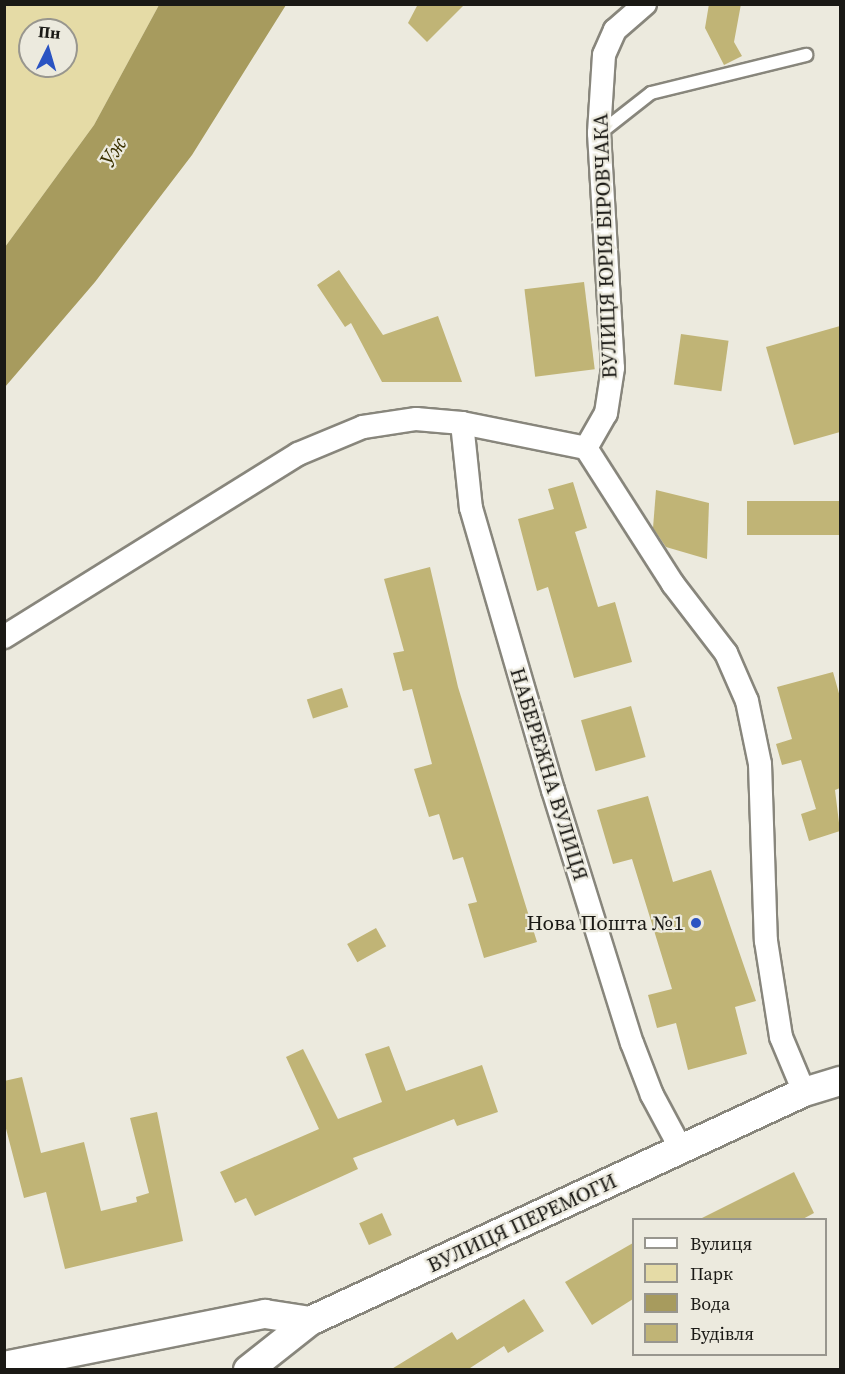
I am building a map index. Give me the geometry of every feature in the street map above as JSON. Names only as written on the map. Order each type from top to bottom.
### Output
[{"type":"street","name":"ВУЛИЦЯ ЮРІЯ БІРОВЧАКА","points":[[586,448],[606,413],[613,368],[599,133],[607,42],[645,4]]},
{"type":"street","points":[[4,637],[298,454],[363,426],[416,419],[462,423],[586,448],[673,584],[726,653],[747,701],[760,764],[766,941],[781,1038],[804,1092]]},
{"type":"street","name":"НАБЕРЕЖНА ВУЛИЦЯ","points":[[462,423],[471,508],[553,790],[632,1043],[652,1095],[681,1149]]},
{"type":"street","name":"ВУЛИЦЯ ПЕРЕМОГИ","points":[[248,1370],[310,1321],[804,1092],[840,1081]]},
{"type":"street","points":[[4,1366],[265,1314],[310,1321]]},
{"type":"lane","points":[[599,133],[651,93],[807,55]]},
{"type":"green space","points":[[5,5],[159,5],[94,125],[5,247]]},
{"type":"water","name":"Уж","points":[[159,5],[286,5],[192,155],[95,282],[5,387],[5,247],[94,125]]},
{"type":"building","points":[[418,4],[465,4],[427,42],[408,23]]},
{"type":"building","points":[[709,4],[741,4],[734,42],[742,56],[724,65],[705,28]]},
{"type":"building","points":[[339,270],[383,335],[438,316],[462,382],[382,382],[351,323],[345,327],[317,285]]},
{"type":"building","points":[[584,282],[595,369],[535,377],[524,289]]},
{"type":"building","points":[[840,326],[840,432],[794,445],[766,347]]},
{"type":"building","points":[[681,334],[729,341],[721,391],[674,385]]},
{"type":"building","points":[[573,482],[587,528],[575,532],[598,607],[615,602],[632,662],[574,678],[548,587],[537,591],[518,519],[554,509],[548,489]]},
{"type":"building","points":[[656,490],[709,503],[707,559],[666,547],[653,528]]},
{"type":"building","points":[[747,501],[840,501],[840,535],[747,535]]},
{"type":"building","points":[[430,567],[458,687],[537,942],[484,958],[468,904],[477,902],[463,857],[453,860],[439,814],[429,817],[414,769],[432,764],[412,689],[403,691],[393,653],[404,651],[384,579]]},
{"type":"building","points":[[833,672],[840,697],[840,788],[835,790],[840,831],[809,841],[801,814],[816,809],[801,760],[782,765],[776,744],[792,739],[777,687]]},
{"type":"building","points":[[342,688],[348,707],[313,718],[307,699]]},
{"type":"building","points":[[631,706],[646,757],[596,771],[581,720]]},
{"type":"building","points":[[648,796],[673,882],[711,870],[756,1001],[735,1007],[747,1054],[688,1070],[676,1023],[657,1028],[648,995],[672,989],[632,859],[613,864],[597,810]]},
{"type":"building","points":[[376,928],[386,946],[357,962],[347,944]]},
{"type":"building","points":[[389,1046],[406,1091],[482,1065],[498,1112],[457,1126],[454,1119],[353,1158],[358,1169],[255,1216],[246,1198],[235,1203],[220,1172],[319,1129],[286,1057],[303,1049],[338,1119],[382,1102],[365,1054]]},
{"type":"building","points":[[22,1077],[41,1153],[84,1142],[101,1211],[137,1202],[136,1197],[149,1193],[130,1118],[157,1112],[183,1241],[65,1269],[46,1192],[24,1198],[4,1121],[4,1081]]},
{"type":"building","points":[[794,1172],[814,1213],[805,1218],[702,1218]]},
{"type":"building","points":[[382,1213],[392,1235],[369,1245],[359,1223]]},
{"type":"building","points":[[632,1244],[632,1300],[592,1325],[565,1282]]},
{"type":"building","points":[[524,1299],[544,1331],[508,1353],[504,1346],[467,1370],[390,1370],[452,1332],[457,1340]]},
{"type":"place","name":"Нова Пошта №1","points":[[696,923]]}]
